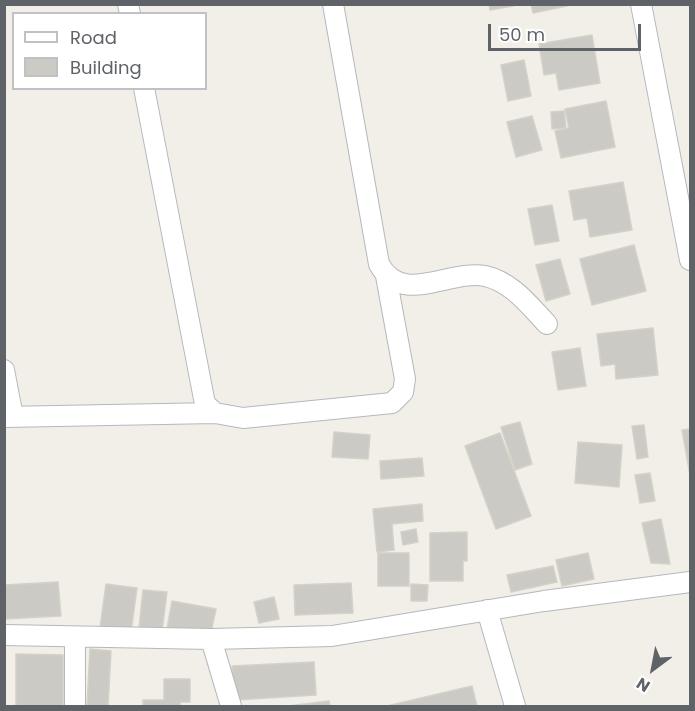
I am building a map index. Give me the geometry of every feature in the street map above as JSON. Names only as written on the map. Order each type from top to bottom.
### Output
[{"type":"street","points":[[333,4],[379,264],[386,276],[392,282],[405,285],[484,276],[501,282],[519,293],[547,324]]},
{"type":"street","points":[[641,4],[690,260]]},
{"type":"street","points":[[144,90],[205,404],[215,413]]},
{"type":"street","points":[[4,370],[9,417],[215,413],[243,418],[392,403],[403,392],[405,379],[386,276]]},
{"type":"street","points":[[4,635],[211,639],[332,636],[487,610],[690,582]]},
{"type":"street","points":[[487,610],[515,706]]},
{"type":"street","points":[[75,637],[75,706]]},
{"type":"street","points":[[211,639],[231,706]]},
{"type":"building","points":[[489,4],[512,4],[513,6],[490,10]]},
{"type":"building","points":[[531,4],[576,4],[533,13]]},
{"type":"building","points":[[592,35],[600,83],[559,90],[556,73],[544,75],[539,44]]},
{"type":"building","points":[[524,60],[531,96],[508,101],[501,65]]},
{"type":"building","points":[[606,101],[615,147],[561,158],[555,131],[569,128],[565,109]]},
{"type":"building","points":[[564,111],[566,128],[552,129],[551,112]]},
{"type":"building","points":[[532,116],[542,150],[516,157],[507,122]]},
{"type":"building","points":[[623,182],[632,230],[590,237],[587,218],[574,220],[569,191]]},
{"type":"building","points":[[552,205],[559,241],[535,245],[528,209]]},
{"type":"building","points":[[634,245],[646,291],[592,305],[580,259]]},
{"type":"building","points":[[560,259],[570,294],[546,301],[536,265]]},
{"type":"building","points":[[653,328],[658,375],[616,379],[615,364],[601,366],[597,334]]},
{"type":"building","points":[[580,348],[586,386],[558,390],[552,352]]},
{"type":"building","points":[[520,422],[532,464],[515,470],[501,427]]},
{"type":"building","points":[[644,425],[648,457],[637,459],[632,426]]},
{"type":"building","points":[[690,429],[690,475],[682,430]]},
{"type":"building","points":[[334,432],[370,435],[368,459],[332,457]]},
{"type":"building","points":[[500,433],[531,516],[496,529],[465,446]]},
{"type":"building","points":[[578,442],[622,445],[619,487],[575,483]]},
{"type":"building","points":[[422,458],[424,476],[381,479],[380,461]]},
{"type":"building","points":[[650,473],[655,501],[640,503],[635,475]]},
{"type":"building","points":[[422,504],[423,521],[392,524],[394,550],[377,552],[373,509]]},
{"type":"building","points":[[661,519],[670,564],[651,563],[642,523]]},
{"type":"building","points":[[416,529],[418,542],[403,545],[401,532]]},
{"type":"building","points":[[467,532],[467,561],[463,561],[463,581],[430,581],[430,533]]},
{"type":"building","points":[[378,553],[409,553],[409,586],[378,586]]},
{"type":"building","points":[[588,553],[594,579],[562,586],[556,560]]},
{"type":"building","points":[[553,566],[557,582],[511,592],[507,575]]},
{"type":"building","points":[[58,582],[61,616],[4,619],[4,585]]},
{"type":"building","points":[[351,583],[353,613],[295,615],[294,585]]},
{"type":"building","points":[[106,584],[137,588],[131,632],[100,628]]},
{"type":"building","points":[[411,584],[428,585],[427,601],[411,601]]},
{"type":"building","points":[[143,590],[167,592],[162,631],[139,628]]},
{"type":"building","points":[[274,597],[279,619],[259,623],[254,602]]},
{"type":"building","points":[[172,601],[216,609],[210,637],[167,629]]},
{"type":"building","points":[[90,649],[111,651],[108,706],[87,706]]},
{"type":"building","points":[[16,654],[63,655],[63,706],[16,706]]},
{"type":"building","points":[[314,662],[316,695],[234,700],[232,666]]},
{"type":"building","points":[[164,679],[190,679],[190,702],[180,702],[180,706],[143,706],[143,700],[164,700]]},
{"type":"building","points":[[472,686],[477,706],[387,706]]},
{"type":"building","points":[[329,701],[330,706],[288,706]]}]
